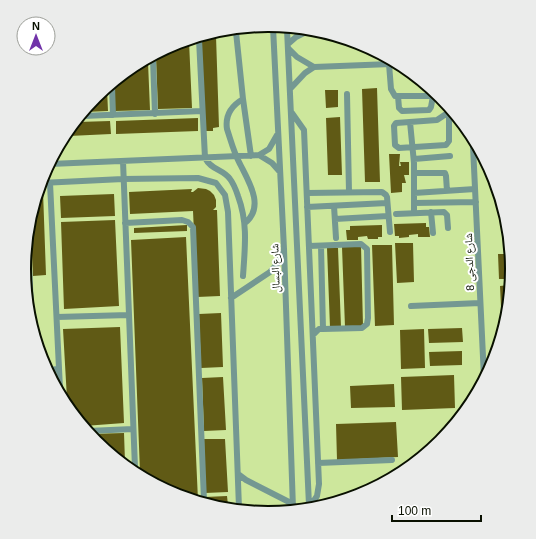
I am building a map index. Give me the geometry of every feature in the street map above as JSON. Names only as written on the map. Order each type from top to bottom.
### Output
[{"type":"street","name":"شارع البسال","points":[[273,32],[284,249],[293,505]]},
{"type":"street","points":[[288,34],[310,503]]},
{"type":"street","points":[[236,35],[251,156]]},
{"type":"street","points":[[288,46],[296,36],[299,35]]},
{"type":"street","points":[[199,43],[204,158],[214,169],[224,173],[230,178],[242,207],[245,223],[243,276]]},
{"type":"street","points":[[288,46],[297,57],[314,67]]},
{"type":"street","points":[[153,62],[155,114]]},
{"type":"street","points":[[290,89],[305,72],[314,67],[386,64]]},
{"type":"street","points":[[390,66],[391,92],[398,96],[429,96]]},
{"type":"street","points":[[112,91],[114,115]]},
{"type":"street","points":[[343,205],[346,192],[347,94]]},
{"type":"street","points":[[398,96],[399,108],[404,111],[428,110],[432,107],[433,99]]},
{"type":"street","points":[[243,99],[231,109],[227,119],[227,129],[237,157],[252,188],[254,198],[253,215],[245,223]]},
{"type":"street","points":[[88,116],[202,111]]},
{"type":"street","points":[[291,112],[304,130],[319,490],[312,502]]},
{"type":"street","points":[[447,114],[438,120],[398,122],[395,124],[395,143],[398,147],[444,146],[449,141],[450,118]]},
{"type":"street","points":[[410,122],[414,159],[414,213]]},
{"type":"street","points":[[56,164],[259,155],[268,149],[278,133]]},
{"type":"street","name":"شارع الدجى 8","points":[[473,151],[483,368]]},
{"type":"street","points":[[259,155],[272,162],[280,172]]},
{"type":"street","points":[[414,159],[450,156]]},
{"type":"street","points":[[123,161],[135,466]]},
{"type":"street","points":[[414,173],[445,173],[447,191]]},
{"type":"street","points":[[60,382],[50,183],[123,179],[198,178],[216,183],[225,195],[228,212],[239,504]]},
{"type":"street","points":[[414,193],[475,189]]},
{"type":"street","points":[[307,193],[382,192],[386,195],[390,232]]},
{"type":"street","points":[[414,203],[476,202]]},
{"type":"street","points":[[307,207],[387,203]]},
{"type":"street","points":[[334,206],[336,238]]},
{"type":"street","points":[[431,212],[432,233]]},
{"type":"street","points":[[396,214],[443,212],[447,214],[448,228]]},
{"type":"street","points":[[335,219],[388,216]]},
{"type":"street","points":[[126,223],[182,220],[188,222],[192,227],[204,497]]},
{"type":"street","points":[[309,246],[361,244],[367,248],[367,324],[362,328],[323,328],[319,329],[313,335]]},
{"type":"street","points":[[321,246],[323,328]]},
{"type":"street","points":[[232,298],[270,272],[278,263],[284,249]]},
{"type":"street","points":[[411,306],[480,303]]},
{"type":"street","points":[[57,317],[129,315]]},
{"type":"street","points":[[53,369],[59,369]]},
{"type":"street","points":[[94,431],[133,429]]},
{"type":"street","points":[[318,463],[392,460]]},
{"type":"street","points":[[238,474],[291,505]]},
{"type":"shaded area","points":[[268,32],[314,37],[344,45],[359,51],[400,72],[436,102],[456,125],[481,165],[497,208],[503,239],[505,270],[503,300],[497,331],[492,346],[481,374],[473,388],[456,414],[446,426],[412,458],[400,467],[373,482],[344,494],[314,502],[284,506],[252,506],[222,502],[192,494],[163,482],[136,467],[100,437],[71,401],[55,374],[49,360],[39,331],[36,316],[33,300],[31,270],[33,239],[36,223],[39,208],[49,179],[55,165],[71,138],[100,102],[136,72],[177,51],[192,45],[222,37]]},
{"type":"building","points":[[216,39],[219,127],[213,128],[213,131],[205,131],[201,43]]},
{"type":"building","points":[[189,46],[192,108],[158,109],[156,61]]},
{"type":"building","points":[[148,65],[150,110],[115,111],[114,89],[136,72]]},
{"type":"building","points":[[377,88],[380,182],[365,182],[362,89]]},
{"type":"building","points":[[325,90],[338,90],[338,107],[326,108]]},
{"type":"building","points":[[107,95],[108,111],[91,112]]},
{"type":"building","points":[[340,117],[342,175],[328,175],[326,118]]},
{"type":"building","points":[[198,118],[198,131],[116,134],[116,121]]},
{"type":"building","points":[[110,121],[111,134],[72,136],[83,122]]},
{"type":"building","points":[[389,154],[400,154],[399,166],[401,166],[400,162],[409,162],[409,175],[404,175],[406,183],[402,183],[402,192],[391,193]]},
{"type":"building","points":[[198,188],[210,191],[216,200],[216,207],[213,210],[217,210],[220,296],[197,297],[193,211],[130,214],[129,192],[192,189],[191,192],[193,192]]},
{"type":"building","points":[[114,194],[115,216],[61,218],[60,196]]},
{"type":"building","points":[[43,196],[46,275],[33,276],[33,239],[39,208]]},
{"type":"building","points":[[115,220],[119,306],[64,309],[61,222]]},
{"type":"building","points":[[426,223],[426,227],[429,227],[430,237],[418,237],[418,234],[399,238],[399,236],[395,236],[394,224]]},
{"type":"building","points":[[187,225],[187,231],[134,233],[134,228]]},
{"type":"building","points":[[382,225],[382,237],[378,237],[378,239],[368,239],[367,236],[358,237],[358,240],[347,240],[346,230],[350,230],[350,226]]},
{"type":"building","points":[[186,237],[198,496],[163,482],[140,469],[131,240]]},
{"type":"building","points":[[395,243],[413,243],[414,282],[397,283]]},
{"type":"building","points":[[372,245],[392,245],[394,325],[375,326]]},
{"type":"building","points":[[361,246],[363,326],[345,327],[342,247]]},
{"type":"building","points":[[327,248],[338,248],[341,327],[330,327]]},
{"type":"building","points":[[498,254],[504,254],[504,279],[499,279]]},
{"type":"building","points":[[500,286],[504,286],[501,307]]},
{"type":"building","points":[[221,313],[223,367],[201,368],[199,314]]},
{"type":"building","points":[[120,327],[124,423],[90,426],[71,401],[67,394],[63,329]]},
{"type":"building","points":[[462,328],[463,342],[429,343],[428,329]]},
{"type":"building","points":[[424,329],[425,368],[401,369],[400,330]]},
{"type":"building","points":[[462,351],[462,365],[430,366],[429,352]]},
{"type":"building","points":[[454,375],[455,408],[402,410],[401,377]]},
{"type":"building","points":[[223,377],[226,430],[204,431],[202,378]]},
{"type":"building","points":[[394,384],[395,407],[351,408],[350,386]]},
{"type":"building","points":[[396,422],[398,457],[337,460],[336,424]]},
{"type":"building","points":[[124,433],[125,459],[112,448],[97,434]]},
{"type":"building","points":[[204,439],[225,439],[228,492],[205,493]]},
{"type":"building","points":[[227,496],[228,503],[222,502],[205,497]]}]
